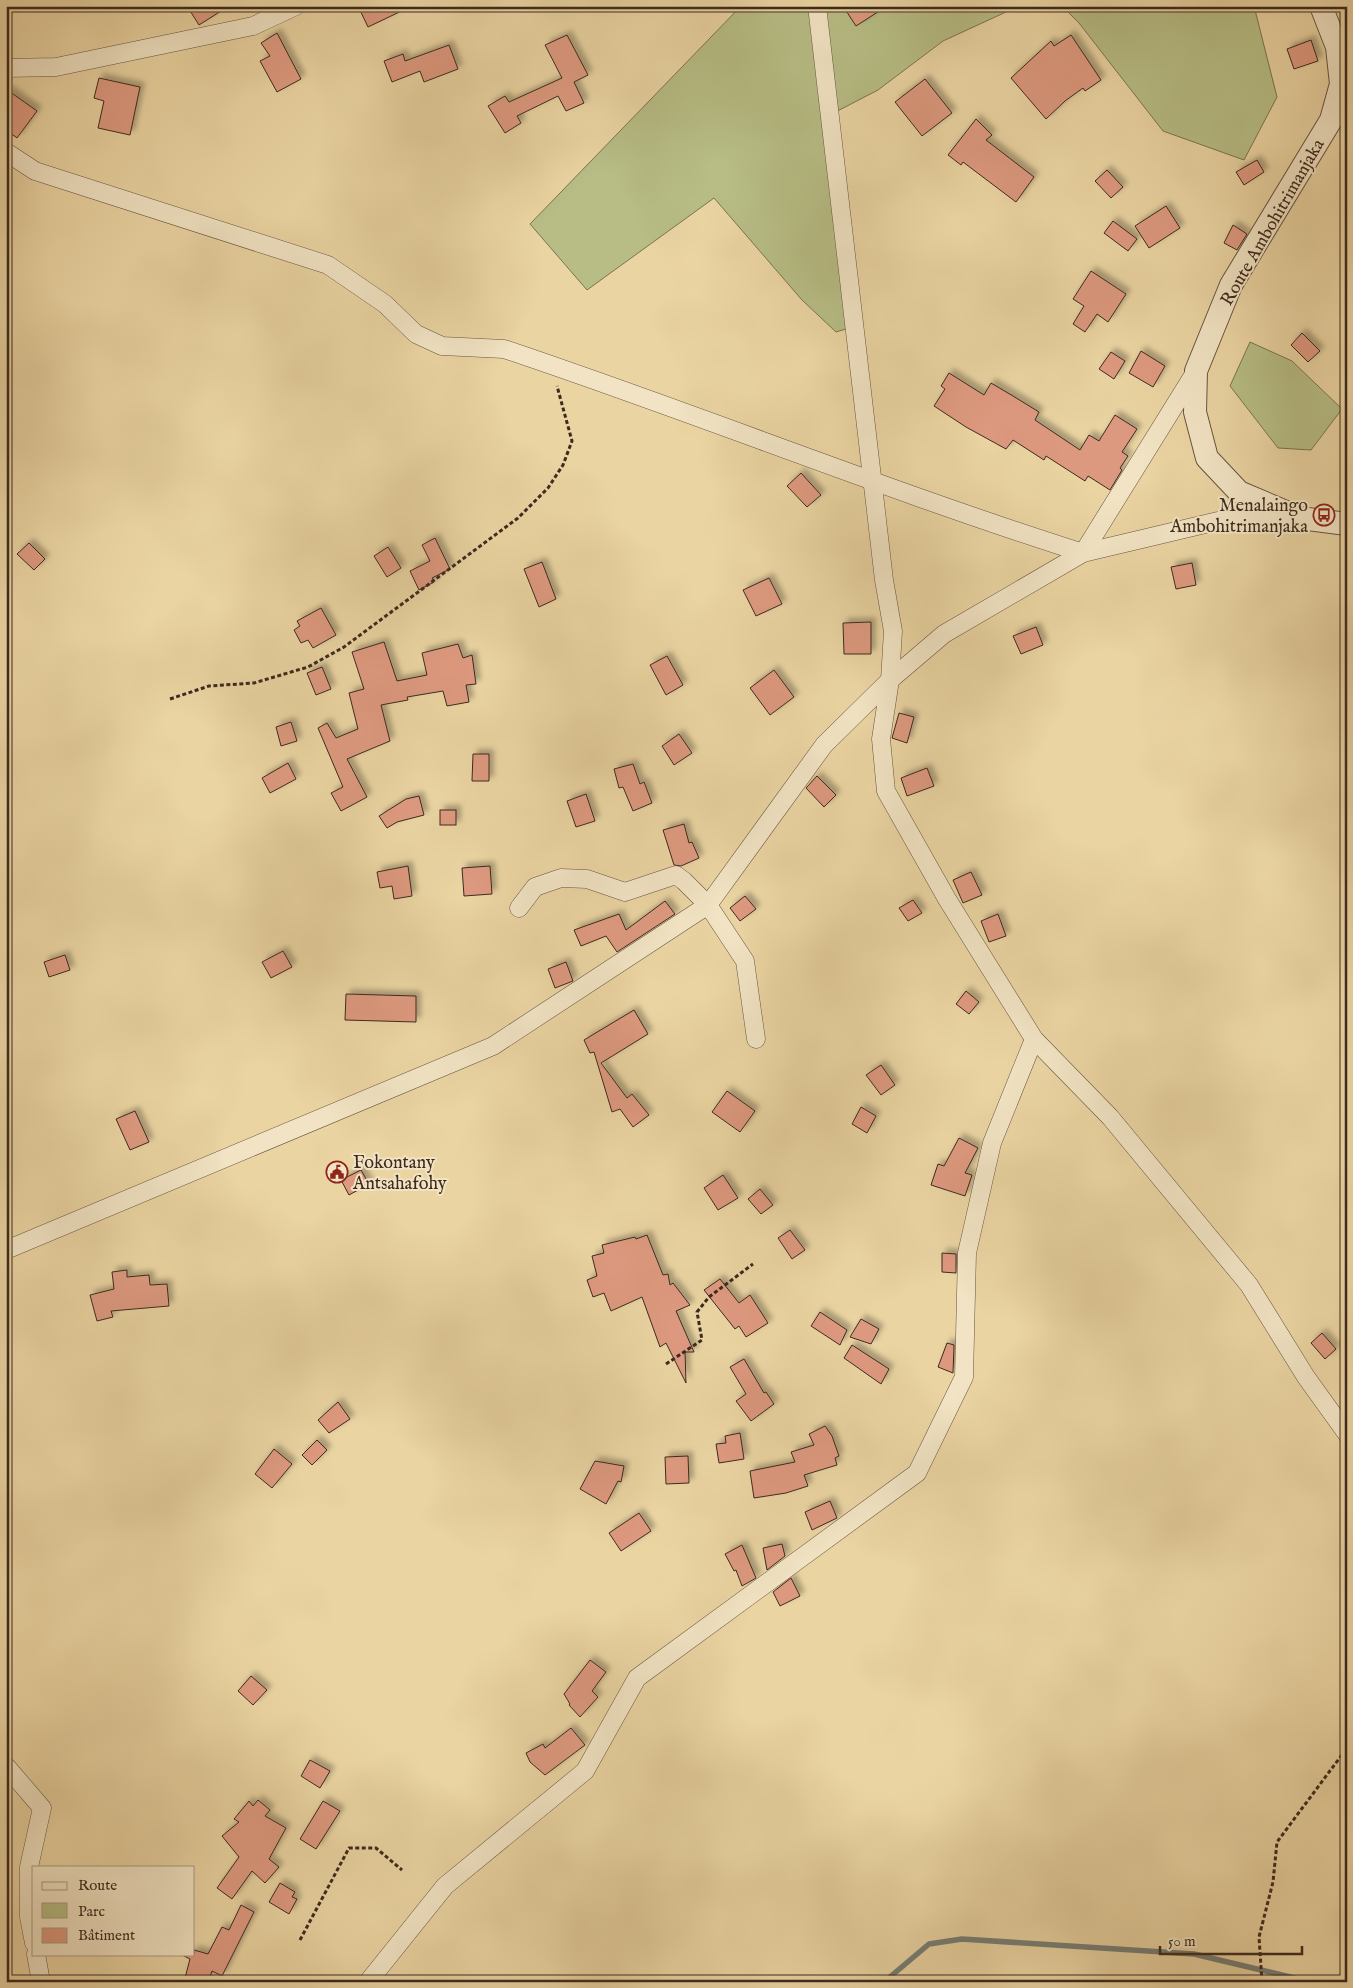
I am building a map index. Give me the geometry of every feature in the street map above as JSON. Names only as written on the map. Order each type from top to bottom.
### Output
[{"type":"street","points":[[6,68],[56,67],[253,26],[296,6]]},
{"type":"street","points":[[817,6],[884,580],[893,631],[890,680],[881,739],[886,791],[947,899],[1034,1038],[1110,1117],[1249,1285],[1306,1377],[1347,1434]]},
{"type":"street","name":"Route Ambohitrimanjaka","points":[[1320,6],[1338,47],[1340,84],[1330,120],[1231,285],[1196,371],[1195,412],[1207,458],[1239,492],[1300,518],[1347,524]]},
{"type":"street","points":[[1338,47],[1347,68]]},
{"type":"street","points":[[6,152],[36,171],[328,265],[385,304],[416,334],[442,346],[504,349],[874,483],[1000,527],[1083,553]]},
{"type":"street","points":[[1083,553],[1196,371]]},
{"type":"street","points":[[6,1250],[493,1046],[708,905],[824,745],[890,680],[944,634],[1083,553],[1218,521],[1300,518]]},
{"type":"street","points":[[519,908],[535,887],[561,878],[587,879],[625,892],[676,875],[708,905],[745,961],[756,1039]]},
{"type":"street","points":[[368,1982],[445,1886],[585,1771],[637,1678],[917,1473],[964,1377],[967,1253],[992,1143],[1034,1038]]},
{"type":"street","points":[[6,1766],[42,1808],[29,1867],[29,1916],[32,1932]]},
{"type":"street","points":[[36,1956],[41,1982]]},
{"type":"path","points":[[170,699],[209,686],[254,683],[316,663],[344,647],[518,518],[548,488],[563,464],[572,441],[552,365]]},
{"type":"path","points":[[666,1364],[702,1340],[697,1312],[709,1297],[753,1264]]},
{"type":"path","points":[[1262,1982],[1259,1936],[1273,1882],[1277,1842],[1347,1748]]},
{"type":"path","points":[[300,1940],[349,1848],[376,1848],[402,1870]]},
{"type":"green space","points":[[741,6],[1019,6],[943,41],[878,90],[824,118],[849,328],[836,332],[802,300],[714,198],[587,290],[530,224]]},
{"type":"green space","points":[[1062,6],[1254,6],[1277,97],[1244,160],[1163,131],[1079,23]]},
{"type":"green space","points":[[1250,342],[1292,361],[1342,409],[1311,450],[1278,448],[1230,386]]},
{"type":"building","points":[[187,6],[229,6],[199,25]]},
{"type":"building","points":[[358,6],[412,6],[368,27]]},
{"type":"building","points":[[843,6],[887,6],[856,26]]},
{"type":"building","points":[[277,33],[301,79],[277,92],[260,61],[270,56],[261,43]]},
{"type":"building","points":[[567,35],[588,75],[574,82],[584,103],[566,111],[558,96],[517,116],[521,123],[505,133],[488,106],[505,96],[509,102],[562,78],[545,45]]},
{"type":"building","points":[[1071,35],[1101,80],[1085,91],[1083,88],[1065,101],[1046,119],[1011,78],[1051,41],[1054,46]]},
{"type":"building","points":[[1311,40],[1318,61],[1294,69],[1287,49]]},
{"type":"building","points":[[449,45],[458,69],[424,82],[420,71],[392,82],[384,61],[403,54],[405,61]]},
{"type":"building","points":[[99,78],[140,87],[130,135],[98,128],[104,101],[94,98]]},
{"type":"building","points":[[925,79],[952,113],[922,136],[895,102]]},
{"type":"building","points":[[6,89],[37,111],[17,138],[6,130]]},
{"type":"building","points":[[976,119],[992,135],[986,140],[1034,177],[1016,202],[963,162],[961,165],[948,155]]},
{"type":"building","points":[[1257,160],[1264,172],[1244,185],[1236,172]]},
{"type":"building","points":[[1107,170],[1123,187],[1111,198],[1095,181]]},
{"type":"building","points":[[1166,206],[1180,228],[1149,248],[1135,226]]},
{"type":"building","points":[[1113,221],[1137,239],[1128,251],[1104,233]]},
{"type":"building","points":[[1233,225],[1247,234],[1237,250],[1224,243]]},
{"type":"building","points":[[1091,271],[1126,294],[1108,322],[1097,314],[1085,332],[1073,324],[1084,306],[1073,299]]},
{"type":"building","points":[[1302,333],[1320,351],[1308,362],[1291,345]]},
{"type":"building","points":[[1141,351],[1165,366],[1153,387],[1129,373]]},
{"type":"building","points":[[1111,352],[1125,361],[1114,379],[1099,369]]},
{"type":"building","points":[[949,373],[984,395],[991,383],[1039,412],[1035,420],[1080,450],[1089,435],[1099,441],[1115,415],[1137,429],[1122,452],[1128,456],[1110,490],[1088,476],[1085,481],[1046,456],[1044,460],[1013,440],[1006,449],[966,427],[934,406],[945,389],[941,386]]},
{"type":"building","points":[[801,473],[821,495],[807,507],[787,486]]},
{"type":"building","points":[[435,538],[450,569],[432,578],[434,582],[419,590],[410,571],[430,561],[422,545]]},
{"type":"building","points":[[29,543],[45,559],[34,570],[17,554]]},
{"type":"building","points":[[388,547],[401,568],[387,577],[374,556]]},
{"type":"building","points":[[542,562],[556,599],[539,607],[524,569]]},
{"type":"building","points":[[1192,563],[1196,585],[1176,589],[1171,567]]},
{"type":"building","points":[[769,578],[782,604],[756,616],[743,590]]},
{"type":"building","points":[[321,608],[336,635],[313,648],[308,640],[301,643],[294,630],[300,626],[297,621]]},
{"type":"building","points":[[871,622],[871,654],[844,654],[843,623]]},
{"type":"building","points":[[1036,627],[1043,645],[1021,654],[1013,636]]},
{"type":"building","points":[[384,642],[397,681],[427,675],[422,653],[458,644],[463,658],[472,655],[476,684],[466,685],[469,702],[447,706],[443,691],[407,697],[408,700],[381,705],[390,741],[347,759],[367,797],[341,811],[331,793],[343,787],[318,728],[327,723],[336,738],[358,729],[349,693],[364,689],[352,652]]},
{"type":"building","points":[[667,656],[683,685],[666,695],[650,665]]},
{"type":"building","points":[[322,667],[331,689],[316,695],[307,673]]},
{"type":"building","points":[[774,670],[794,697],[770,715],[750,688]]},
{"type":"building","points":[[899,713],[914,717],[907,743],[892,738]]},
{"type":"building","points":[[291,722],[297,741],[281,746],[276,727]]},
{"type":"building","points":[[679,734],[692,753],[674,765],[662,746]]},
{"type":"building","points":[[473,754],[489,754],[489,781],[472,781]]},
{"type":"building","points":[[288,763],[296,779],[270,793],[262,778]]},
{"type":"building","points":[[633,764],[640,784],[644,782],[652,803],[633,811],[623,787],[619,788],[614,769]]},
{"type":"building","points":[[927,768],[934,786],[907,796],[901,778]]},
{"type":"building","points":[[817,776],[836,795],[824,807],[806,788]]},
{"type":"building","points":[[586,794],[595,821],[576,827],[567,801]]},
{"type":"building","points":[[419,796],[424,815],[397,822],[387,828],[379,816],[406,799]]},
{"type":"building","points":[[440,810],[456,810],[456,825],[440,825]]},
{"type":"building","points":[[684,824],[689,843],[692,842],[699,858],[681,866],[674,865],[663,830]]},
{"type":"building","points":[[408,866],[412,896],[394,899],[392,886],[380,888],[377,872]]},
{"type":"building","points":[[490,866],[492,894],[464,896],[462,868]]},
{"type":"building","points":[[971,872],[982,895],[963,903],[953,880]]},
{"type":"building","points":[[745,896],[756,909],[740,921],[730,908]]},
{"type":"building","points":[[913,900],[922,913],[908,921],[899,908]]},
{"type":"building","points":[[665,901],[675,914],[617,952],[606,936],[581,946],[574,930],[619,914],[626,930]]},
{"type":"building","points":[[998,914],[1006,936],[989,942],[981,921]]},
{"type":"building","points":[[283,951],[292,967],[271,978],[262,962]]},
{"type":"building","points":[[65,955],[70,970],[49,977],[44,962]]},
{"type":"building","points":[[566,962],[573,981],[555,988],[548,969]]},
{"type":"building","points":[[966,991],[979,1002],[969,1014],[956,1004]]},
{"type":"building","points":[[346,994],[416,996],[416,1022],[345,1020]]},
{"type":"building","points":[[634,1010],[648,1034],[601,1063],[627,1098],[632,1094],[649,1115],[633,1127],[620,1109],[612,1112],[594,1052],[590,1053],[584,1040]]},
{"type":"building","points":[[881,1065],[895,1085],[881,1095],[866,1075]]},
{"type":"building","points":[[727,1091],[755,1111],[740,1132],[712,1112]]},
{"type":"building","points":[[861,1107],[876,1116],[867,1133],[852,1124]]},
{"type":"building","points":[[135,1111],[149,1142],[130,1150],[116,1119]]},
{"type":"building","points":[[959,1138],[978,1148],[965,1173],[972,1175],[965,1196],[931,1185],[938,1164],[944,1166]]},
{"type":"building","points":[[361,1170],[369,1184],[349,1195],[341,1180]]},
{"type":"building","points":[[723,1175],[738,1198],[718,1210],[704,1188]]},
{"type":"building","points":[[760,1189],[773,1205],[761,1214],[748,1199]]},
{"type":"building","points":[[790,1230],[805,1250],[792,1259],[778,1238]]},
{"type":"building","points":[[647,1235],[663,1275],[668,1274],[670,1285],[673,1283],[690,1305],[676,1311],[694,1352],[685,1352],[686,1383],[666,1343],[660,1347],[642,1297],[611,1311],[604,1293],[593,1297],[587,1280],[597,1276],[592,1256],[604,1253],[602,1245],[635,1237],[636,1239]]},
{"type":"building","points":[[942,1253],[956,1254],[956,1273],[942,1272]]},
{"type":"building","points":[[127,1270],[127,1277],[149,1275],[150,1285],[167,1284],[169,1306],[111,1311],[113,1317],[97,1321],[90,1295],[114,1289],[112,1272]]},
{"type":"building","points":[[720,1279],[739,1303],[750,1295],[768,1323],[746,1337],[739,1326],[735,1329],[704,1290]]},
{"type":"building","points":[[820,1312],[847,1330],[840,1345],[811,1326]]},
{"type":"building","points":[[861,1319],[879,1329],[871,1344],[850,1337]]},
{"type":"building","points":[[1322,1333],[1336,1349],[1325,1359],[1311,1343]]},
{"type":"building","points":[[947,1343],[954,1345],[953,1373],[938,1367]]},
{"type":"building","points":[[852,1345],[889,1369],[881,1384],[844,1358]]},
{"type":"building","points":[[744,1359],[764,1393],[766,1392],[774,1404],[751,1421],[736,1401],[746,1394],[730,1367]]},
{"type":"building","points":[[338,1402],[350,1419],[329,1433],[318,1420]]},
{"type":"building","points":[[825,1426],[832,1436],[839,1456],[835,1458],[837,1465],[804,1475],[808,1486],[786,1493],[754,1498],[750,1471],[795,1462],[791,1452],[814,1445],[809,1434]]},
{"type":"building","points":[[740,1433],[744,1459],[719,1463],[716,1444],[726,1443],[725,1436]]},
{"type":"building","points":[[317,1440],[327,1450],[312,1465],[302,1455]]},
{"type":"building","points":[[274,1449],[292,1464],[272,1488],[255,1474]]},
{"type":"building","points":[[688,1456],[689,1483],[666,1484],[665,1457]]},
{"type":"building","points":[[595,1461],[624,1466],[621,1482],[618,1481],[606,1504],[580,1489]]},
{"type":"building","points":[[830,1501],[837,1518],[812,1530],[805,1512]]},
{"type":"building","points":[[639,1513],[651,1531],[621,1551],[609,1533]]},
{"type":"building","points":[[782,1544],[785,1556],[767,1570],[763,1548]]},
{"type":"building","points":[[742,1545],[756,1578],[742,1586],[736,1570],[734,1571],[725,1554]]},
{"type":"building","points":[[791,1578],[800,1596],[780,1606],[773,1592]]},
{"type":"building","points":[[590,1660],[606,1672],[592,1691],[598,1697],[580,1717],[569,1705],[564,1694]]},
{"type":"building","points":[[251,1676],[267,1690],[253,1705],[238,1691]]},
{"type":"building","points":[[571,1728],[585,1745],[545,1775],[530,1762],[526,1753],[543,1744],[545,1748]]},
{"type":"building","points":[[310,1760],[330,1771],[320,1788],[301,1776]]},
{"type":"building","points":[[258,1800],[270,1810],[265,1816],[286,1828],[269,1859],[279,1867],[265,1883],[252,1871],[232,1899],[217,1888],[239,1857],[222,1836],[239,1822],[234,1819],[249,1801],[253,1806]]},
{"type":"building","points":[[323,1801],[340,1811],[316,1849],[300,1839]]},
{"type":"building","points":[[280,1883],[295,1892],[292,1897],[297,1899],[289,1914],[269,1902]]},
{"type":"building","points":[[241,1905],[254,1912],[222,1976],[212,1971],[208,1982],[199,1982],[185,1978],[190,1959],[184,1956],[195,1956],[195,1950],[208,1954],[222,1927],[229,1930]]},
{"type":"waterway","points":[[884,1982],[929,1944],[962,1939],[1194,1954],[1311,1982]]},
{"type":"place","name":"Menalaingo Ambohitrimanjaka","points":[[1324,515]]},
{"type":"place","name":"Fokontany Antsahafohy","points":[[337,1172]]}]
